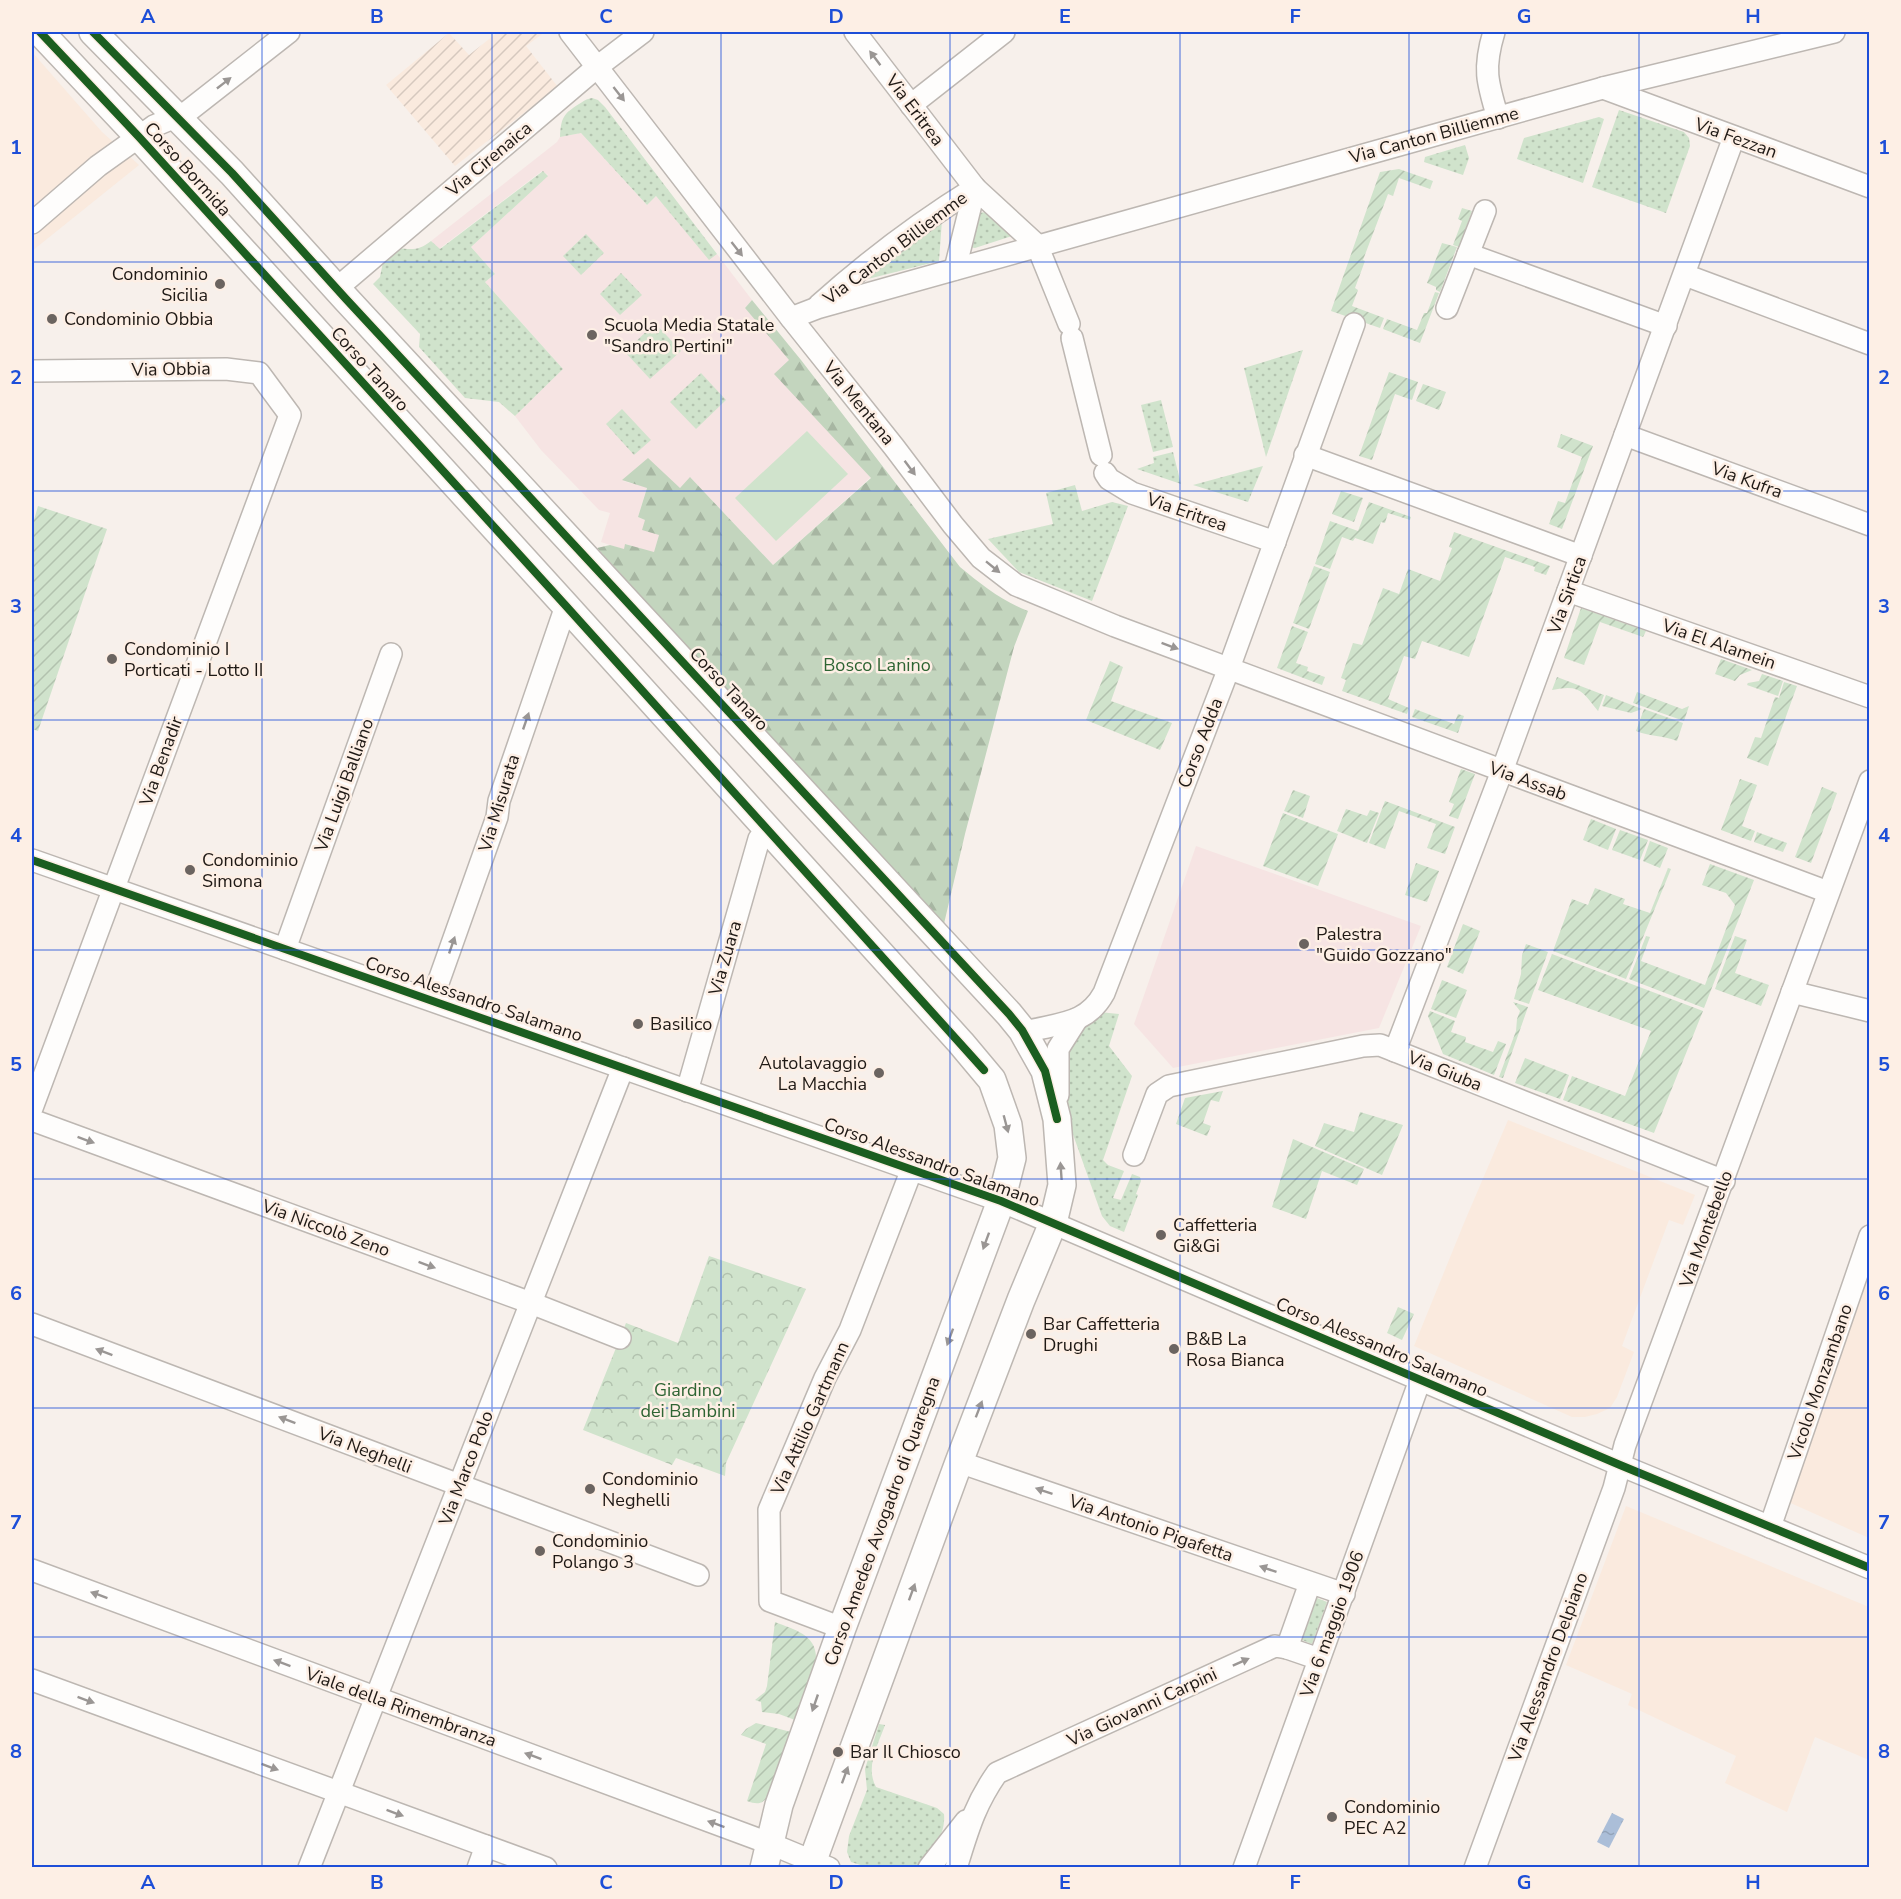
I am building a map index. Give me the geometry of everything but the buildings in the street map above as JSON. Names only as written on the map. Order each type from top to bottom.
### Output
[{"type":"main road","name":"Corso Bormida","points":[[40,32],[139,137],[312,329]]},
{"type":"main road","name":"Corso Bormida","points":[[93,32],[232,173],[341,294]]},
{"type":"main road","name":"Corso Tanaro","points":[[341,294],[994,997],[1022,1030],[1045,1071],[1057,1119],[1062,1185],[1053,1223]]},
{"type":"main road","name":"Corso Tanaro","points":[[312,329],[768,828],[992,1080],[1008,1125],[1012,1158],[1001,1201]]},
{"type":"main road","name":"Corso Amedeo Avogadro di Quaregna","points":[[767,1856],[779,1805],[842,1628],[1001,1201]]},
{"type":"main road","points":[[817,1865],[959,1462],[1053,1223]]},
{"type":"street","points":[[176,116],[187,112],[289,32]]},
{"type":"street","name":"Via Mentana","points":[[570,32],[791,318],[981,558],[1016,585],[1115,626],[1229,668]]},
{"type":"street","name":"Via Cirenaica","points":[[341,294],[597,67],[643,32]]},
{"type":"street","name":"Via Eritrea","points":[[855,32],[975,188]]},
{"type":"street","points":[[911,105],[1004,32]]},
{"type":"street","points":[[1494,32],[1486,67],[1498,118]]},
{"type":"street","name":"Via Canton Billiemme","points":[[791,318],[817,308],[1036,245],[1603,88],[1834,32]]},
{"type":"street","name":"Via Fezzan","points":[[1603,88],[1869,187]]},
{"type":"street","name":"Corso Bormida","points":[[139,137],[154,126],[176,116]]},
{"type":"street","points":[[32,223],[98,166],[139,137]]},
{"type":"street","name":"Via Sirtica","points":[[1395,1051],[1502,771],[1734,137]]},
{"type":"street","name":"Via Canton Billiemme","points":[[975,188],[1036,245]]},
{"type":"street","name":"Via Canton Billiemme","points":[[817,308],[842,285],[939,210],[975,188]]},
{"type":"street","name":"Via Canton Billiemme","points":[[955,268],[975,188]]},
{"type":"street","points":[[1447,308],[1485,211]]},
{"type":"street","name":"Via Eritrea","points":[[1036,245],[1071,331],[1103,464],[1109,479],[1132,492],[1275,542]]},
{"type":"street","points":[[1468,254],[1666,326]]},
{"type":"street","points":[[1685,275],[1869,344]]},
{"type":"street","name":"Corso Adda","points":[[1022,1030],[1077,1019],[1097,1005],[1104,993],[1229,668],[1354,324]]},
{"type":"street","name":"Via Obbia","points":[[32,371],[226,369],[259,373],[290,415]]},
{"type":"street","name":"Via Benadir","points":[[32,1108],[290,415]]},
{"type":"street","name":"Via Kufra","points":[[1625,435],[1869,525]]},
{"type":"street","points":[[1305,455],[1581,556]]},
{"type":"street","name":"Via El Alamein","points":[[1568,591],[1869,697]]},
{"type":"street","name":"Via Misurata","points":[[432,1000],[497,817],[499,801],[566,606]]},
{"type":"street","name":"Via Luigi Balliano","points":[[285,949],[391,654]]},
{"type":"street","name":"Via Assab","points":[[1229,668],[1828,892]]},
{"type":"street","name":"Via Montebello","points":[[1620,1466],[1625,1445],[1724,1181],[1869,780]]},
{"type":"street","name":"Via Zuara","points":[[687,1090],[759,839],[768,828]]},
{"type":"street","name":"Corso Alessandro Salamano","points":[[32,860],[1001,1201],[1620,1466],[1869,1568]]},
{"type":"street","points":[[1792,993],[1869,1011]]},
{"type":"street","name":"Corso Adda","points":[[1057,1119],[1058,1049],[1077,1019]]},
{"type":"street","name":"Via Giuba","points":[[1134,1155],[1157,1094],[1169,1086],[1363,1046],[1380,1045],[1724,1181]]},
{"type":"street","name":"Via Marco Polo","points":[[309,1868],[623,1068]]},
{"type":"street","name":"Via Niccolò Zeno","points":[[32,1120],[531,1303],[620,1338]]},
{"type":"street","name":"Via Attilio Gartmann","points":[[842,1628],[770,1601],[769,1510],[825,1378],[854,1319],[912,1169]]},
{"type":"street","name":"Vicolo Monzambano","points":[[1770,1527],[1869,1236]]},
{"type":"street","name":"Via Neghelli","points":[[32,1324],[698,1575]]},
{"type":"street","name":"Via 6 maggio 1906","points":[[1244,1868],[1420,1380]]},
{"type":"street","name":"Via Antonio Pigafetta","points":[[959,1462],[1344,1594]]},
{"type":"street","name":"Via Alessandro Delpiano","points":[[1475,1868],[1614,1488],[1620,1466]]},
{"type":"street","name":"Viale della Rimembranza","points":[[32,1570],[376,1698],[767,1856],[817,1865]]},
{"type":"street","points":[[1287,1648],[1310,1583]]},
{"type":"street","name":"Via Giovanni Carpini","points":[[974,1811],[997,1773],[1275,1646],[1319,1659]]},
{"type":"street","points":[[32,1680],[546,1868]]},
{"type":"street","points":[[929,1868],[974,1811]]},
{"type":"street","points":[[956,1868],[974,1811]]},
{"type":"street","points":[[478,1868],[486,1846]]},
{"type":"shaded area","points":[[498,32],[545,32],[526,46],[558,87],[455,166],[386,85],[449,33],[469,55]]},
{"type":"shaded area","points":[[32,52],[102,132],[139,165],[32,251]]},
{"type":"shaded area","points":[[581,133],[647,205],[656,196],[709,259],[717,254],[752,300],[745,308],[790,360],[775,374],[871,477],[773,565],[691,478],[680,488],[622,481],[647,487],[638,517],[645,520],[659,535],[654,553],[626,544],[625,550],[601,542],[610,513],[599,510],[541,450],[515,416],[563,369],[485,282],[495,274],[471,247],[548,175],[542,171],[439,249],[431,241],[557,142],[560,137]]},
{"type":"shaded area","points":[[1196,846],[1421,926],[1379,1028],[1173,1068],[1134,1024]]},
{"type":"shaded area","points":[[1508,1120],[1695,1195],[1683,1225],[1669,1220],[1622,1346],[1634,1352],[1617,1397],[1610,1408],[1597,1414],[1572,1417],[1414,1346]]},
{"type":"shaded area","points":[[1869,1252],[1869,1538],[1786,1501]]},
{"type":"shaded area","points":[[1626,1506],[1869,1607],[1869,1760],[1815,1737],[1787,1812],[1725,1783],[1736,1756],[1628,1705],[1632,1694],[1566,1665]]},
{"type":"green space","points":[[592,98],[605,107],[717,254],[709,260],[656,196],[647,205],[581,133],[560,137],[562,121],[566,114]]},
{"type":"green space","points":[[1619,110],[1684,132],[1689,138],[1690,146],[1666,213],[1592,187]]},
{"type":"green space","points":[[1599,117],[1604,119],[1583,183],[1517,159],[1524,138]]},
{"type":"green space","points":[[1465,145],[1469,158],[1463,175],[1424,162],[1425,157]]},
{"type":"green space","points":[[1399,169],[1433,181],[1430,189],[1399,178],[1393,196],[1388,194],[1363,260],[1365,261],[1355,288],[1358,290],[1352,306],[1384,318],[1380,328],[1331,311],[1380,172]]},
{"type":"green space","points":[[543,171],[548,176],[471,247],[495,274],[485,282],[563,369],[515,416],[499,402],[465,398],[419,347],[420,334],[373,284],[380,277],[383,262],[398,248],[416,249],[431,241],[440,249]]},
{"type":"green space","points":[[1462,208],[1472,211],[1459,247],[1453,245],[1462,221],[1458,219]]},
{"type":"green space","points":[[986,212],[1012,236],[975,248],[968,247],[979,213]]},
{"type":"green space","points":[[942,220],[939,261],[856,282]]},
{"type":"green space","points":[[586,234],[604,253],[581,275],[563,256]]},
{"type":"green space","points":[[1442,243],[1457,247],[1440,292],[1436,290],[1436,287],[1427,283]]},
{"type":"green space","points":[[621,273],[642,295],[620,315],[600,294]]},
{"type":"green space","points":[[1435,292],[1439,293],[1420,343],[1383,329],[1387,319],[1417,330]]},
{"type":"green space","name":"Bosco Lanino","points":[[752,300],[960,567],[1001,597],[1028,611],[1014,647],[943,928],[597,548],[610,545],[624,549],[625,544],[654,552],[659,535],[642,530],[645,520],[638,517],[647,488],[622,480],[648,458],[680,488],[690,477],[773,565],[871,478],[774,374],[789,360],[745,308]]},
{"type":"green space","points":[[655,323],[681,351],[650,379],[625,352]]},
{"type":"green space","points":[[1303,350],[1266,457],[1244,368]]},
{"type":"green space","points":[[1389,372],[1418,382],[1412,400],[1395,394],[1372,460],[1359,456]]},
{"type":"green space","points":[[701,373],[726,400],[696,429],[670,402]]},
{"type":"green space","points":[[1423,384],[1446,392],[1439,410],[1416,401]]},
{"type":"green space","points":[[1161,400],[1173,447],[1153,452],[1141,405]]},
{"type":"green space","points":[[622,409],[651,440],[634,455],[606,424]]},
{"type":"green space","points":[[807,431],[848,474],[776,541],[735,498]]},
{"type":"green space","points":[[1561,434],[1593,446],[1562,529],[1549,524],[1558,501],[1565,503],[1582,457],[1557,447]]},
{"type":"green space","points":[[1173,452],[1181,484],[1137,469],[1154,463],[1153,457]]},
{"type":"green space","points":[[1263,466],[1248,502],[1193,485]]},
{"type":"green space","points":[[1075,485],[1082,511],[1112,502],[1128,506],[1092,601],[1019,572],[988,539],[1053,524],[1046,493]]},
{"type":"green space","points":[[1341,491],[1363,498],[1354,522],[1332,514]]},
{"type":"green space","points":[[1369,502],[1411,517],[1410,520],[1388,513],[1385,523],[1381,522],[1373,544],[1355,538],[1353,541],[1342,537],[1330,569],[1315,564],[1330,521],[1358,531]]},
{"type":"green space","points":[[38,506],[107,529],[38,731],[32,729],[32,527]]},
{"type":"green space","points":[[1454,532],[1550,566],[1546,575],[1534,571],[1535,567],[1505,557],[1469,657],[1422,641],[1415,659],[1404,656],[1388,699],[1409,708],[1407,714],[1342,691],[1346,680],[1341,678],[1353,643],[1362,645],[1383,588],[1399,594],[1408,569],[1440,581],[1452,548],[1449,547]]},
{"type":"green space","points":[[1314,566],[1330,572],[1309,629],[1293,623]]},
{"type":"green space","points":[[1581,608],[1646,631],[1643,637],[1600,622],[1584,665],[1564,658]]},
{"type":"green space","points":[[1292,626],[1308,632],[1296,663],[1308,667],[1307,671],[1325,677],[1322,685],[1277,668]]},
{"type":"green space","points":[[1721,659],[1752,670],[1740,675],[1735,681],[1715,674]]},
{"type":"green space","points":[[1110,661],[1123,667],[1111,701],[1172,723],[1160,750],[1086,720]]},
{"type":"green space","points":[[1762,674],[1783,681],[1778,696],[1747,685],[1759,681]]},
{"type":"green space","points":[[1557,677],[1604,695],[1598,711],[1580,691],[1569,688],[1552,690]]},
{"type":"green space","points":[[1784,682],[1797,686],[1768,766],[1747,758],[1755,737],[1761,738],[1775,697],[1779,698]]},
{"type":"green space","points":[[1637,692],[1682,709],[1689,706],[1684,721],[1633,703]]},
{"type":"green space","points":[[1606,695],[1642,709],[1631,713],[1602,706]]},
{"type":"green space","points":[[1415,709],[1454,724],[1458,714],[1464,716],[1458,733],[1412,717]]},
{"type":"green space","points":[[1644,709],[1683,723],[1677,741],[1636,731]]},
{"type":"green space","points":[[1461,769],[1475,774],[1458,819],[1449,816],[1454,804],[1449,802]]},
{"type":"green space","points":[[1740,779],[1757,785],[1742,826],[1755,831],[1751,841],[1721,830]]},
{"type":"green space","points":[[1822,787],[1837,793],[1811,863],[1795,857]]},
{"type":"green space","points":[[1293,790],[1310,796],[1303,818],[1284,811]]},
{"type":"green space","points":[[1385,801],[1455,827],[1445,854],[1427,848],[1436,824],[1399,811],[1385,849],[1369,843]]},
{"type":"green space","points":[[1346,809],[1367,816],[1370,810],[1379,813],[1367,843],[1337,831]]},
{"type":"green space","points":[[1283,813],[1338,834],[1318,886],[1263,866]]},
{"type":"green space","points":[[1591,819],[1616,829],[1608,850],[1583,840]]},
{"type":"green space","points":[[1620,830],[1648,840],[1640,860],[1612,850]]},
{"type":"green space","points":[[1757,832],[1787,843],[1783,852],[1754,842]]},
{"type":"green space","points":[[1650,841],[1668,848],[1660,868],[1643,861]]},
{"type":"green space","points":[[1416,863],[1439,871],[1427,902],[1405,895]]},
{"type":"green space","points":[[1710,864],[1754,880],[1704,1008],[1629,979],[1646,936],[1650,937],[1641,961],[1705,985],[1735,905],[1726,893],[1702,885]]},
{"type":"green space","points":[[1668,868],[1671,869],[1626,979],[1553,951],[1572,899],[1588,905],[1595,888],[1625,899],[1623,904],[1650,913]]},
{"type":"green space","points":[[1463,924],[1480,931],[1463,974],[1447,967]]},
{"type":"green space","points":[[1735,936],[1747,940],[1735,973],[1769,985],[1761,1006],[1715,989]]},
{"type":"green space","points":[[1526,944],[1548,952],[1529,1004],[1514,999]]},
{"type":"green space","points":[[1552,954],[1703,1011],[1654,1133],[1563,1100],[1572,1076],[1625,1096],[1651,1031],[1538,990]]},
{"type":"green space","points":[[1442,980],[1467,990],[1456,1018],[1431,1009]]},
{"type":"green space","points":[[1513,1002],[1528,1007],[1503,1078],[1499,1077],[1516,1031],[1520,1011]]},
{"type":"green space","points":[[1430,1011],[1455,1021],[1451,1032],[1466,1037],[1465,1042],[1493,1052],[1498,1041],[1506,1044],[1494,1075],[1443,1054],[1428,1016]]},
{"type":"green space","points":[[1099,1012],[1119,1014],[1109,1046],[1132,1076],[1103,1160],[1108,1165],[1124,1171],[1113,1198],[1121,1200],[1132,1174],[1140,1177],[1141,1181],[1136,1194],[1138,1195],[1124,1232],[1110,1226],[1102,1216],[1065,1112],[1063,1063],[1075,1036]]},
{"type":"green space","points":[[1525,1058],[1569,1075],[1560,1099],[1515,1083]]},
{"type":"green space","points":[[1223,1091],[1219,1102],[1211,1100],[1203,1123],[1211,1126],[1207,1136],[1176,1124],[1185,1098]]},
{"type":"green space","points":[[1360,1112],[1403,1125],[1382,1175],[1315,1146],[1324,1123],[1354,1132]]},
{"type":"green space","points":[[1293,1139],[1364,1169],[1357,1185],[1322,1171],[1306,1219],[1272,1207]]},
{"type":"green space","name":"Giardino dei Bambini","points":[[709,1256],[806,1289],[726,1463],[725,1476],[676,1458],[672,1465],[583,1430],[626,1323],[678,1343]]},
{"type":"green space","points":[[1398,1307],[1414,1314],[1402,1340],[1387,1333]]},
{"type":"green space","points":[[1317,1598],[1327,1602],[1312,1644],[1302,1640]]},
{"type":"green space","points":[[775,1622],[804,1635],[816,1652],[816,1661],[795,1720],[779,1714],[762,1712],[761,1702],[755,1700],[765,1692],[767,1686]]},
{"type":"green space","points":[[756,1723],[791,1732],[767,1798],[762,1802],[753,1803],[747,1801],[766,1744],[741,1735]]},
{"type":"green space","points":[[879,1724],[885,1725],[872,1764],[876,1787],[937,1808],[944,1814],[943,1830],[918,1867],[867,1867],[851,1862],[847,1852],[849,1836],[867,1790],[865,1769]]},
{"type":"water","points":[[1612,1813],[1624,1819],[1609,1848],[1597,1842]]},
{"type":"cycle path","points":[[40,32],[139,137],[566,606],[984,1070]]},
{"type":"cycle path","points":[[93,32],[232,173],[1009,1014],[1022,1030],[1045,1071],[1057,1119]]},
{"type":"cycle path","points":[[32,860],[1001,1201],[1620,1465],[1870,1568]]},
{"type":"place","name":"Condominio Sicilia","points":[[220,284]]},
{"type":"place","name":"Condominio Obbia","points":[[52,319]]},
{"type":"place","name":"Scuola Media Statale \"Sandro Pertini\"","points":[[592,335]]},
{"type":"place","name":"Condominio I Porticati - Lotto II","points":[[112,659]]},
{"type":"place","name":"Condominio Simona","points":[[190,870]]},
{"type":"place","name":"Palestra \"Guido Gozzano\"","points":[[1304,944]]},
{"type":"place","name":"Basilico","points":[[638,1024]]},
{"type":"place","name":"Autolavaggio La Macchia","points":[[879,1073]]},
{"type":"place","name":"Caffetteria Gi&Gi","points":[[1161,1235]]},
{"type":"place","name":"Bar Caffetteria Drughi","points":[[1031,1334]]},
{"type":"place","name":"B&B La Rosa Bianca","points":[[1174,1349]]},
{"type":"place","name":"Condominio Neghelli","points":[[590,1489]]},
{"type":"place","name":"Condominio Polango 3","points":[[540,1551]]},
{"type":"place","name":"Bar Il Chiosco","points":[[838,1752]]},
{"type":"place","name":"Condominio PEC A2","points":[[1332,1817]]}]
